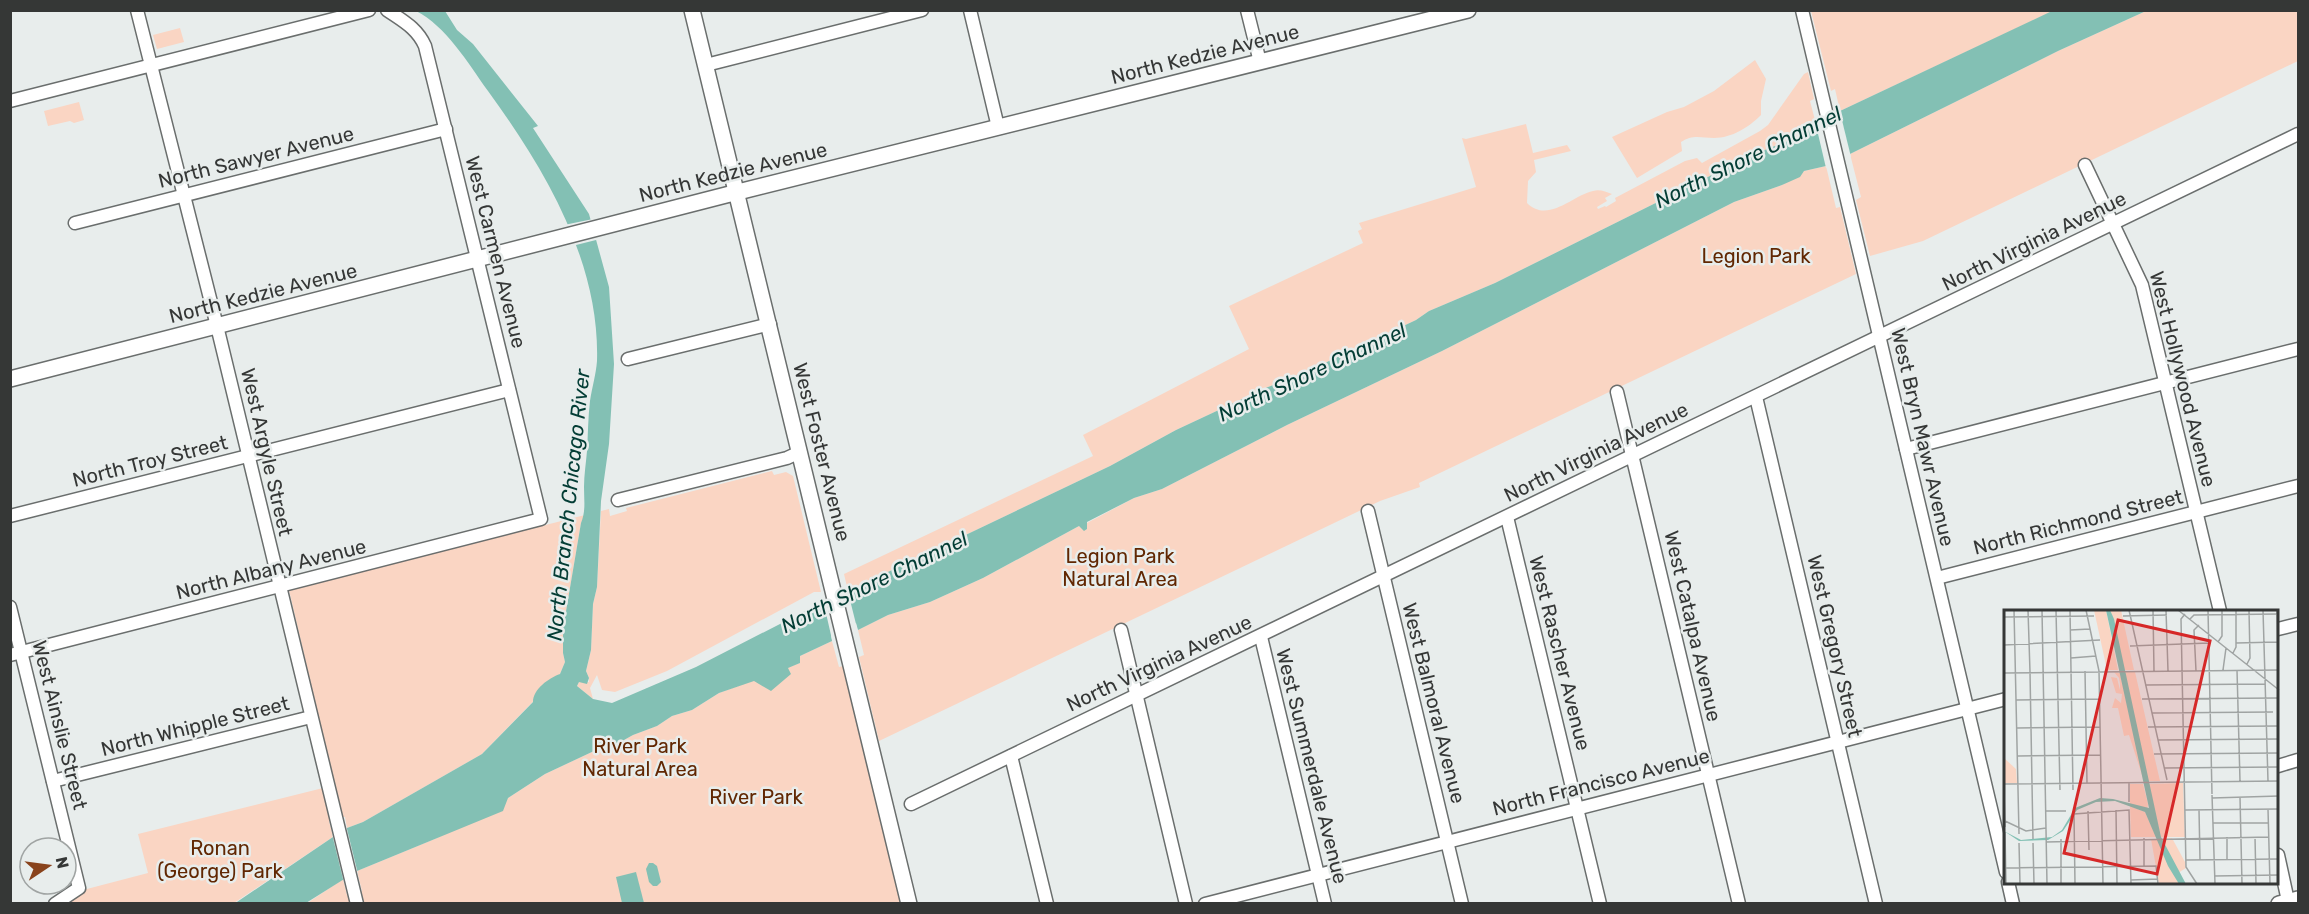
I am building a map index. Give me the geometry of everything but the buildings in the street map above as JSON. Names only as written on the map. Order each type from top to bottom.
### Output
[{"type":"main road","name":"West Foster Avenue","points":[[692,10],[909,903]]},
{"type":"main road","name":"North Kedzie Avenue","points":[[10,379],[738,192],[1468,10]]},
{"type":"street","name":"West Argyle Street","points":[[137,10],[185,195],[357,903]]},
{"type":"street","points":[[10,101],[369,10]]},
{"type":"street","name":"West Carmen Avenue","points":[[387,10],[413,27],[420,35],[430,63],[541,519]]},
{"type":"street","points":[[706,65],[922,10]]},
{"type":"street","points":[[970,10],[998,127]]},
{"type":"street","points":[[1247,10],[1260,62]]},
{"type":"street","name":"West Bryn Mawr Avenue","points":[[1802,10],[1967,709],[2002,838],[2004,856]]},
{"type":"street","name":"North Sawyer Avenue","points":[[75,223],[446,129]]},
{"type":"street","name":"North Virginia Avenue","points":[[911,804],[1136,694],[1261,637],[2298,134]]},
{"type":"street","name":"West Hollywood Avenue","points":[[2085,165],[2142,285],[2220,610]]},
{"type":"street","points":[[628,358],[770,324]]},
{"type":"street","points":[[1906,449],[2298,349]]},
{"type":"street","name":"North Troy Street","points":[[10,516],[509,390]]},
{"type":"street","name":"West Catalpa Avenue","points":[[1617,392],[1739,903]]},
{"type":"street","name":"West Gregory Street","points":[[1756,397],[1876,903]]},
{"type":"street","points":[[618,500],[787,458],[800,452]]},
{"type":"street","name":"North Richmond Street","points":[[1937,578],[2298,486]]},
{"type":"street","name":"West Balmoral Avenue","points":[[1368,511],[1462,903]]},
{"type":"street","name":"West Rascher Avenue","points":[[1508,517],[1600,903]]},
{"type":"street","name":"North Albany Avenue","points":[[16,654],[541,519]]},
{"type":"street","name":"West Ainslie Street","points":[[10,607],[16,654],[53,781],[79,888],[55,903]]},
{"type":"street","points":[[2279,629],[2298,624]]},
{"type":"street","points":[[1121,630],[1186,903]]},
{"type":"street","name":"West Summerdale Avenue","points":[[1261,637],[1325,903]]},
{"type":"street","name":"North Francisco Avenue","points":[[1205,903],[2004,700]]},
{"type":"street","name":"North Whipple Street","points":[[53,781],[311,717]]},
{"type":"street","points":[[1011,756],[1047,903]]},
{"type":"street","points":[[2279,765],[2298,760]]},
{"type":"street","points":[[2279,863],[2289,901]]},
{"type":"street","points":[[2008,884],[2013,903]]},
{"type":"green space","points":[[1811,11],[2053,11],[1840,111],[1835,89],[1831,91]]},
{"type":"green space","name":"Legion Park","points":[[2146,11],[2298,11],[2298,61],[1923,241],[1870,256],[1856,200],[1861,197],[1850,154],[2058,51]]},
{"type":"green space","points":[[180,28],[184,42],[157,49],[153,35]]},
{"type":"green space","points":[[1755,60],[1766,79],[1761,101],[1761,115],[1746,128],[1734,134],[1721,138],[1693,137],[1681,142],[1682,151],[1637,178],[1612,137],[1667,112],[1684,107],[1714,91]]},
{"type":"green space","points":[[1808,72],[1814,99],[1810,101],[1816,124],[1809,127],[1808,133],[1752,155],[1495,283],[1429,311],[1416,320],[1310,370],[1176,430],[1110,466],[848,591],[844,574],[1093,456],[1083,435],[1249,349],[1229,306],[1363,243],[1358,231],[1362,229],[1359,223],[1476,187],[1462,138],[1466,139],[1526,124],[1533,153],[1567,145],[1571,151],[1534,160],[1536,172],[1528,181],[1527,203],[1543,211],[1593,191],[1612,194],[1605,198],[1607,201],[1597,207],[1598,209],[1606,207],[1616,201],[1615,198],[1685,161],[1697,158],[1702,163],[1760,131],[1768,125],[1804,74]]},
{"type":"green space","points":[[79,102],[84,120],[48,126],[44,111]]},
{"type":"green space","name":"Legion Park","points":[[1826,166],[1836,208],[1840,207],[1856,274],[1419,483],[1420,487],[1380,501],[879,741],[859,657],[864,655],[858,630],[888,615],[930,602],[983,578],[1079,526],[1085,530],[1087,523],[1134,498],[1162,489],[1287,425],[1442,351],[1734,202],[1782,185],[1804,171]]},
{"type":"green space","points":[[772,471],[774,475],[786,472],[793,476],[821,592],[814,592],[667,671],[615,692],[602,690],[597,675],[590,688],[593,699],[577,686],[579,682],[589,682],[586,671],[591,650],[593,604],[597,587],[601,511],[609,509],[610,516],[627,511],[626,508]]},
{"type":"green space","points":[[585,515],[581,523],[563,629],[565,662],[560,674],[482,754],[363,822],[347,828],[345,817],[342,817],[289,590]]},
{"type":"green space","name":"River Park","points":[[832,641],[839,667],[843,666],[901,903],[363,903],[357,871],[437,838],[545,774],[594,751],[606,750],[633,735],[657,726],[672,716],[692,710],[719,693],[800,663],[800,656]]},
{"type":"green space","name":"Ronan (George) Park","points":[[323,788],[333,837],[234,903],[63,904],[78,896],[83,890],[148,873],[138,834]]},
{"type":"green space","name":"Ronan (George) Park","points":[[343,879],[351,904],[306,904]]},
{"type":"water","name":"North Shore Channel","points":[[416,11],[445,11],[457,30],[473,44],[538,126],[533,128],[589,214],[609,287],[614,364],[609,444],[601,501],[597,587],[593,604],[591,650],[586,671],[589,678],[587,684],[579,682],[577,686],[593,699],[612,703],[696,667],[811,608],[823,603],[825,610],[850,599],[848,591],[1110,466],[1176,430],[1310,370],[1416,320],[1429,311],[1495,283],[1752,155],[1808,133],[1809,128],[1840,111],[2052,11],[2146,11],[2058,51],[1826,166],[1804,171],[1800,177],[1782,185],[1734,202],[1442,351],[1287,425],[1162,489],[1134,498],[1087,522],[1087,529],[1084,531],[1079,526],[983,578],[930,602],[888,615],[858,630],[856,623],[831,635],[832,641],[800,656],[800,663],[788,668],[791,674],[771,691],[754,681],[719,693],[692,710],[672,716],[657,726],[633,735],[606,750],[594,751],[545,774],[508,798],[503,811],[357,871],[306,903],[234,904],[347,828],[363,822],[482,754],[533,702],[542,685],[560,674],[565,662],[563,629],[583,519],[589,407],[597,361],[595,324],[589,287],[579,252],[565,217],[529,152],[456,46],[437,26]]},
{"type":"water","points":[[649,863],[657,866],[661,882],[657,886],[649,882],[646,869]]},
{"type":"water","points":[[636,872],[644,903],[622,903],[616,877]]},
{"type":"pier","points":[[1839,108],[1851,157],[1826,168],[1815,121]]},
{"type":"pier","points":[[593,219],[600,239],[572,246],[564,225]]},
{"type":"pier","points":[[847,588],[858,632],[854,627],[834,636],[833,644],[823,600],[827,606],[847,597],[845,591]]},
{"type":"pier","points":[[346,825],[358,874],[344,883],[332,834]]},
{"type":"water label","name":"North Branch Chicago River","points":[[568,505]]},
{"type":"park label","name":"Legion Park Natural Area","points":[[1120,568]]},
{"type":"park label","name":"River Park Natural Area","points":[[640,758]]}]
